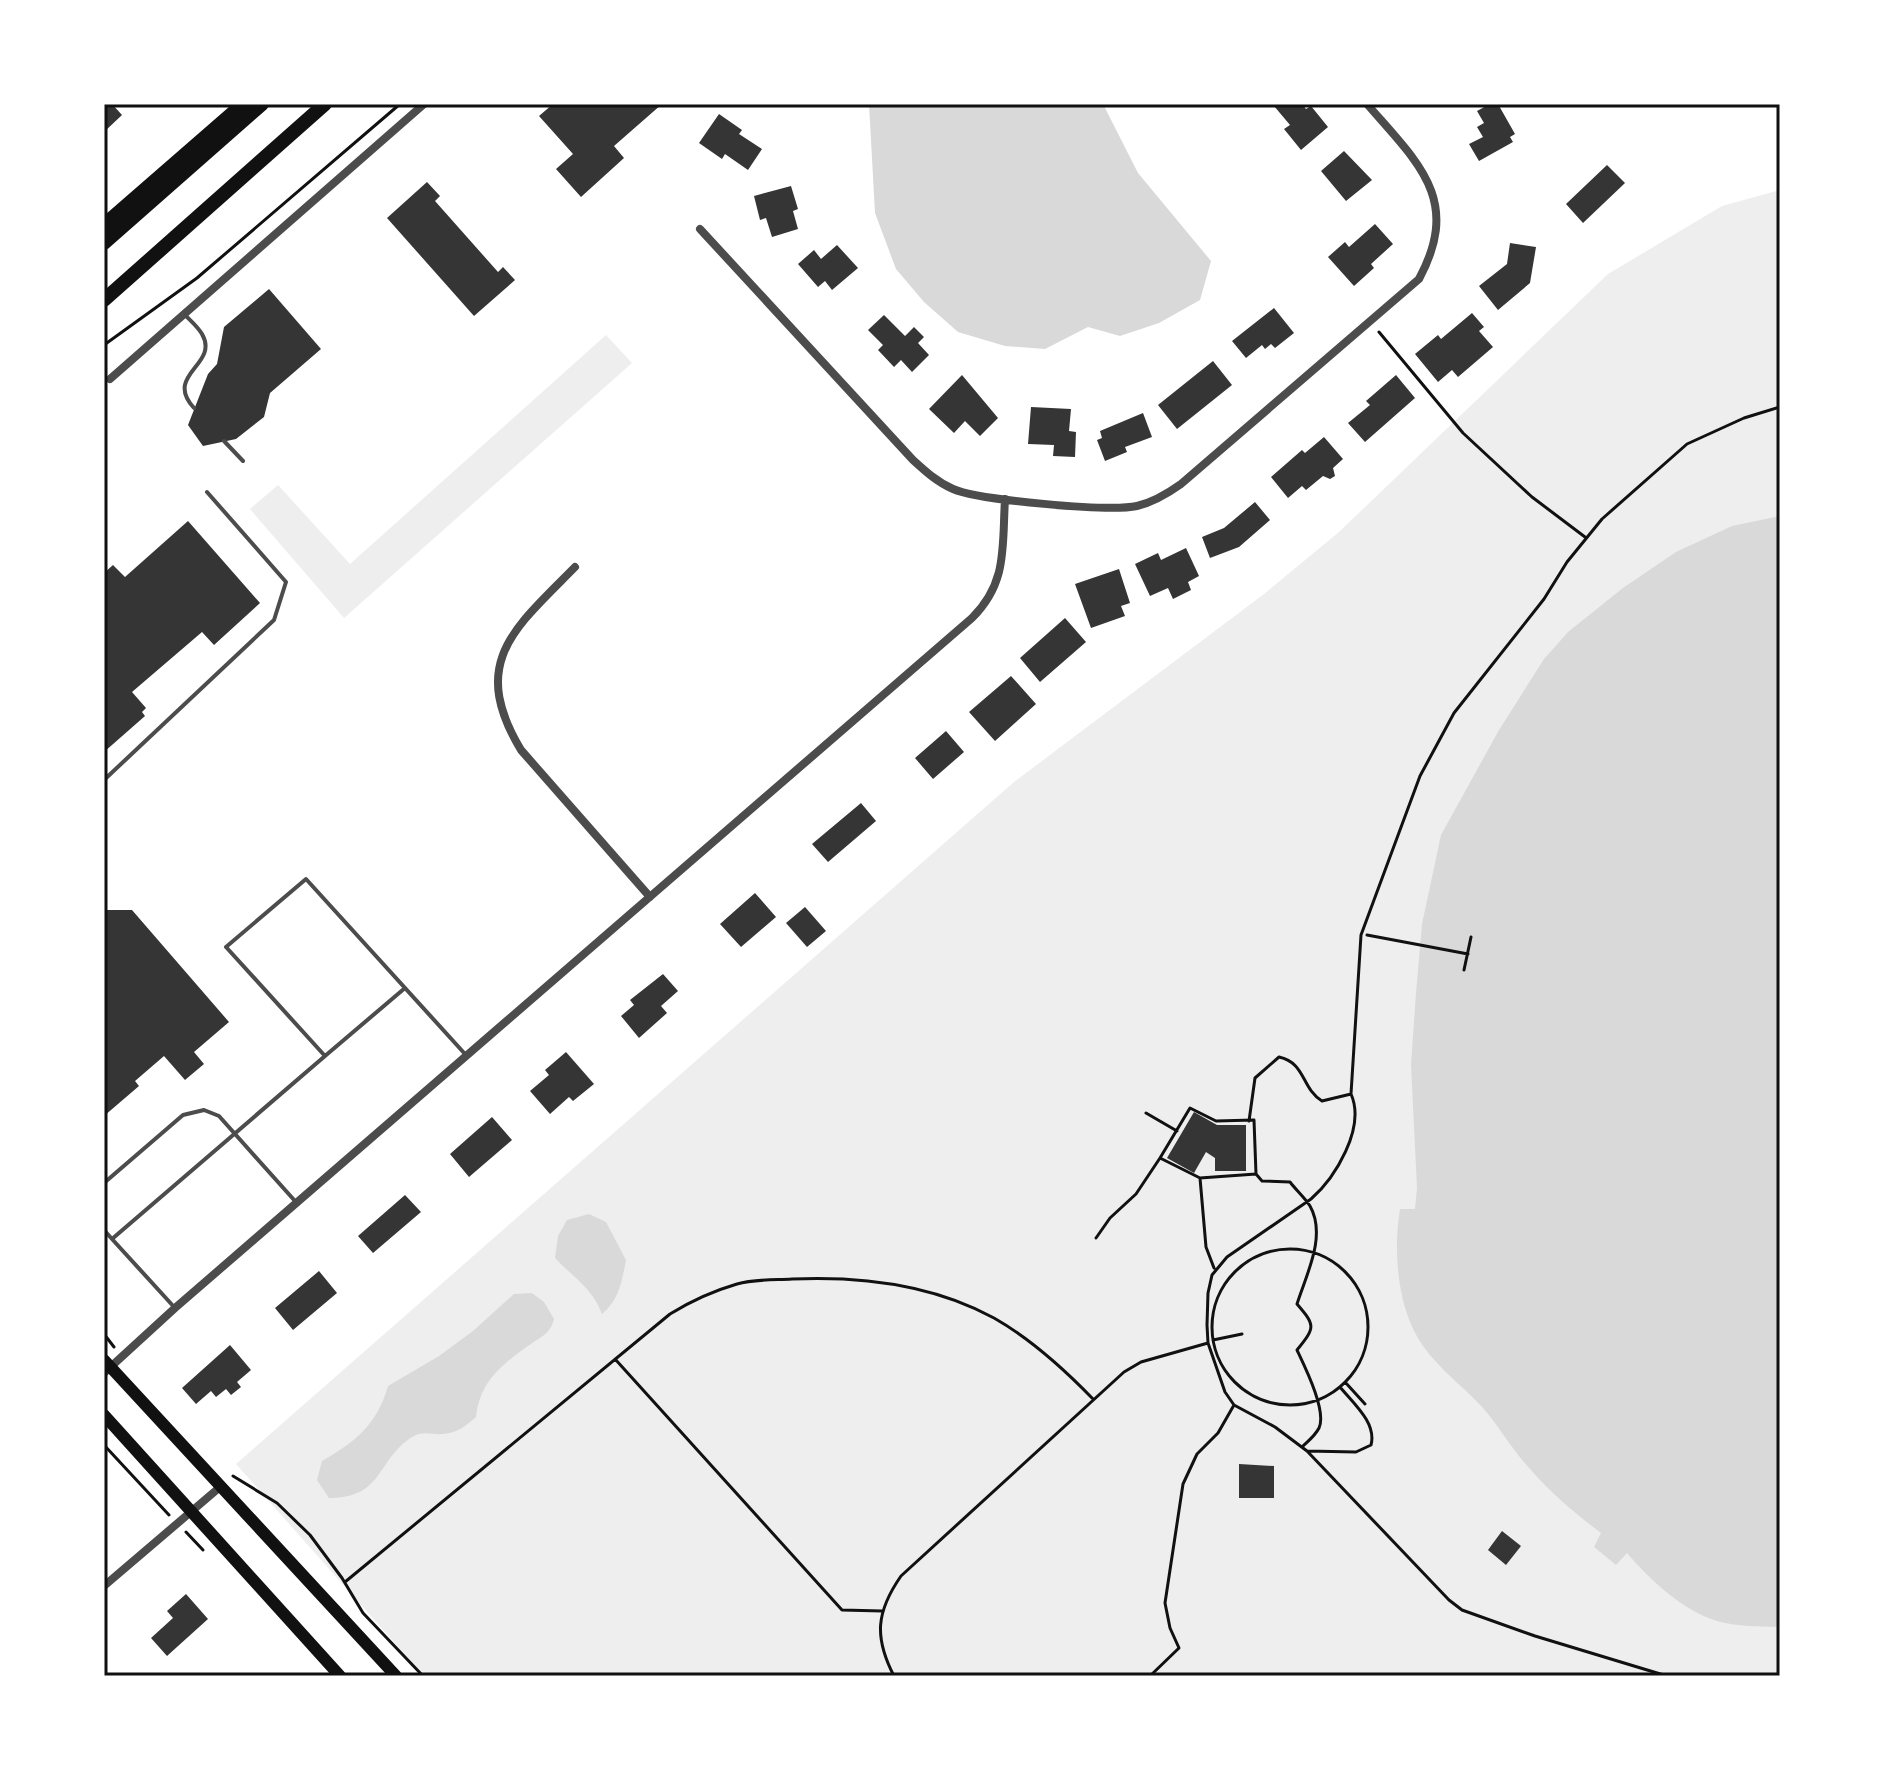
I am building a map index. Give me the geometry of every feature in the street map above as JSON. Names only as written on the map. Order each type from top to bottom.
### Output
[{"type":"main road","points":[[104,225],[243,104]]},
{"type":"main road","points":[[104,243],[262,104]]},
{"type":"main road","points":[[104,300],[325,104]]},
{"type":"main road","points":[[106,1367],[396,1676]]},
{"type":"main road","points":[[104,1415],[340,1676]]},
{"type":"street","points":[[107,381],[424,104]]},
{"type":"street","points":[[700,229],[932,477],[954,490],[978,497],[1111,508],[1136,506],[1160,498],[1181,484],[1372,323],[1419,279],[1431,256],[1437,230],[1436,205],[1414,157],[1367,104]]},
{"type":"street","points":[[106,1367],[987,602],[998,582],[1005,499]]},
{"type":"street","points":[[575,567],[516,626],[504,650],[498,702],[507,727],[521,750],[650,897]]},
{"type":"street","points":[[104,1586],[220,1487]]},
{"type":"lane","points":[[184,313],[204,337],[205,353],[184,385],[185,397],[194,408]]},
{"type":"lane","points":[[224,441],[243,461]]},
{"type":"lane","points":[[104,780],[274,620],[286,582],[207,492]]},
{"type":"lane","points":[[325,1056],[226,947],[306,879],[467,1056]]},
{"type":"lane","points":[[112,1239],[405,988]]},
{"type":"lane","points":[[104,1183],[183,1115],[204,1110],[219,1116],[236,1133],[296,1203]]},
{"type":"lane","points":[[104,1230],[175,1308]]},
{"type":"path","points":[[104,345],[197,278],[400,104]]},
{"type":"path","points":[[1372,323],[1463,433],[1532,497],[1586,538]]},
{"type":"path","points":[[1667,1676],[1535,1636],[1462,1610],[1449,1600],[1307,1451],[1275,1427],[1234,1405],[1223,1389],[1208,1343],[1208,1293],[1215,1269],[1254,1236],[1307,1202],[1323,1188],[1340,1165],[1353,1124],[1354,1099],[1351,1094],[1361,935],[1420,776],[1454,713],[1544,599],[1567,562],[1602,519],[1687,444],[1744,418],[1780,407]]},
{"type":"path","points":[[1367,935],[1468,954]]},
{"type":"path","points":[[1464,970],[1471,937]]},
{"type":"path","points":[[1249,1121],[1255,1078],[1279,1057],[1291,1060],[1301,1072],[1311,1094],[1322,1101],[1351,1094]]},
{"type":"path","points":[[1096,1238],[1110,1218],[1136,1194],[1190,1108],[1216,1121],[1254,1120],[1256,1174],[1262,1181],[1290,1182],[1307,1202],[1315,1219],[1314,1253],[1297,1304],[1310,1317],[1311,1328],[1307,1339],[1297,1350],[1321,1412],[1320,1427],[1302,1447]]},
{"type":"path","points":[[1146,1113],[1177,1131]]},
{"type":"path","points":[[1160,1158],[1200,1178],[1256,1174]]},
{"type":"path","points":[[1200,1178],[1206,1247],[1215,1269]]},
{"type":"path","points":[[1280,1250],[1314,1253],[1336,1264],[1345,1272],[1364,1302],[1368,1325],[1365,1349],[1355,1370],[1340,1387],[1317,1401],[1284,1405],[1255,1397],[1239,1386],[1218,1358],[1213,1340],[1213,1317],[1218,1297],[1238,1269],[1258,1257],[1280,1250]]},
{"type":"path","points":[[345,1582],[670,1314],[693,1300],[740,1283],[816,1278],[909,1285],[968,1305],[995,1319],[1054,1360],[1093,1399]]},
{"type":"path","points":[[104,1334],[122,1356]]},
{"type":"path","points":[[1213,1340],[1242,1334]]},
{"type":"path","points":[[894,1676],[882,1650],[880,1629],[882,1611],[901,1576],[1124,1372],[1141,1362],[1208,1343]]},
{"type":"path","points":[[615,1359],[842,1610],[882,1611]]},
{"type":"path","points":[[1345,1382],[1365,1404]]},
{"type":"path","points":[[1307,1451],[1356,1452],[1371,1445],[1374,1436],[1372,1427],[1340,1387]]},
{"type":"path","points":[[1150,1676],[1179,1648],[1170,1628],[1165,1603],[1183,1484],[1197,1454],[1218,1433],[1234,1405]]},
{"type":"path","points":[[104,1445],[203,1550]]},
{"type":"path","points":[[227,1472],[277,1503],[310,1535],[345,1582],[363,1613],[423,1676]]},
{"type":"shaded area","points":[[869,104],[1103,104],[1138,173],[1211,261],[1200,300],[1159,323],[1120,336],[1088,327],[1045,349],[1005,346],[958,332],[924,302],[896,269],[875,213]]},
{"type":"shaded area","points":[[1780,190],[1780,1676],[424,1676],[236,1464],[1014,782],[1264,594],[1339,532],[1608,274],[1722,206]]},
{"type":"shaded area","points":[[606,335],[632,363],[344,618],[250,509],[278,485],[350,564]]},
{"type":"shaded area","points":[[1780,516],[1780,1627],[1732,1624],[1704,1616],[1668,1593],[1627,1553],[1616,1565],[1594,1547],[1601,1533],[1541,1482],[1483,1408],[1423,1346],[1402,1298],[1397,1243],[1400,1209],[1415,1209],[1417,1188],[1411,1065],[1416,993],[1422,924],[1441,835],[1499,730],[1544,659],[1568,632],[1623,588],[1676,552],[1732,526]]},
{"type":"shaded area","points":[[589,1214],[606,1222],[626,1260],[616,1296],[602,1314],[588,1290],[555,1258],[558,1236],[567,1220]]},
{"type":"shaded area","points":[[532,1293],[544,1302],[554,1319],[550,1329],[493,1376],[482,1394],[476,1417],[453,1432],[423,1433],[412,1437],[400,1446],[370,1485],[360,1492],[329,1498],[317,1480],[322,1461],[345,1447],[371,1422],[388,1386],[439,1356],[514,1294]]},
{"type":"building","points":[[104,104],[112,104],[122,115],[104,132]]},
{"type":"building","points":[[553,104],[662,104],[614,146],[624,158],[581,197],[556,169],[573,154],[539,116]]},
{"type":"building","points":[[1302,104],[1306,109],[1311,106],[1328,127],[1301,150],[1284,129],[1290,125],[1274,106]]},
{"type":"building","points":[[1490,104],[1498,104],[1515,134],[1510,137],[1513,142],[1479,161],[1469,144],[1483,137],[1477,127],[1484,123],[1477,111]]},
{"type":"building","points":[[719,114],[742,130],[739,134],[762,149],[748,170],[725,154],[722,159],[699,143]]},
{"type":"building","points":[[1344,151],[1372,180],[1346,201],[1321,171]]},
{"type":"building","points":[[1607,165],[1625,183],[1583,223],[1566,204]]},
{"type":"building","points":[[427,182],[440,196],[435,201],[498,272],[503,267],[515,280],[474,316],[387,218]]},
{"type":"building","points":[[791,186],[798,209],[793,211],[798,229],[772,237],[766,218],[760,220],[754,196]]},
{"type":"building","points":[[1375,224],[1393,244],[1371,264],[1374,268],[1354,286],[1328,257],[1345,242],[1349,247]]},
{"type":"building","points":[[1510,243],[1536,247],[1530,283],[1498,310],[1479,286],[1507,264]]},
{"type":"building","points":[[837,245],[858,268],[832,290],[825,281],[818,287],[798,264],[814,250],[821,259]]},
{"type":"building","points":[[269,289],[321,349],[270,393],[264,417],[236,439],[203,446],[188,425],[208,374],[217,364],[224,327]]},
{"type":"building","points":[[1274,308],[1294,333],[1275,348],[1271,344],[1265,349],[1262,345],[1246,358],[1232,341]]},
{"type":"building","points":[[1472,313],[1484,327],[1479,331],[1493,347],[1458,377],[1452,370],[1438,382],[1415,354],[1438,335],[1441,339]]},
{"type":"building","points":[[884,315],[905,336],[914,327],[924,337],[918,343],[929,355],[912,372],[901,360],[894,367],[878,350],[883,345],[868,330]]},
{"type":"building","points":[[1213,361],[1232,385],[1177,429],[1158,405]]},
{"type":"building","points":[[962,375],[998,418],[980,436],[965,421],[954,433],[929,409]]},
{"type":"building","points":[[1396,375],[1415,398],[1365,442],[1348,423],[1370,405],[1366,401]]},
{"type":"building","points":[[1031,407],[1071,409],[1069,431],[1076,432],[1075,457],[1053,456],[1054,445],[1028,444]]},
{"type":"building","points":[[1143,413],[1152,437],[1125,447],[1127,452],[1105,461],[1097,440],[1102,438],[1100,431]]},
{"type":"building","points":[[1324,437],[1343,459],[1333,468],[1335,476],[1330,479],[1323,476],[1306,490],[1302,486],[1288,498],[1271,477],[1302,450],[1305,453]]},
{"type":"building","points":[[1255,502],[1270,520],[1239,547],[1210,558],[1202,537],[1224,528]]},
{"type":"building","points":[[188,521],[260,603],[214,645],[202,632],[132,692],[146,708],[142,712],[145,716],[104,752],[104,573],[113,565],[125,577]]},
{"type":"building","points":[[1186,548],[1199,576],[1188,582],[1191,590],[1173,599],[1168,588],[1150,596],[1135,564],[1158,553],[1161,560]]},
{"type":"building","points":[[1119,569],[1130,603],[1121,606],[1125,616],[1091,628],[1075,584]]},
{"type":"building","points":[[1065,618],[1086,642],[1040,682],[1020,658]]},
{"type":"building","points":[[1011,676],[1036,704],[995,741],[969,712]]},
{"type":"building","points":[[946,731],[964,752],[933,779],[915,758]]},
{"type":"building","points":[[861,803],[876,821],[828,862],[812,844]]},
{"type":"building","points":[[755,893],[776,917],[741,947],[720,924]]},
{"type":"building","points":[[805,907],[826,931],[807,947],[786,923]]},
{"type":"building","points":[[104,910],[132,910],[229,1022],[194,1052],[204,1064],[185,1080],[164,1056],[135,1081],[139,1086],[104,1116]]},
{"type":"building","points":[[663,974],[678,991],[661,1006],[667,1013],[639,1038],[621,1016],[634,1005],[630,1000]]},
{"type":"building","points":[[566,1052],[594,1084],[573,1101],[569,1097],[550,1114],[530,1091],[549,1075],[545,1070]]},
{"type":"building","points":[[1194,1112],[1217,1125],[1246,1125],[1246,1171],[1215,1171],[1215,1158],[1206,1152],[1194,1173],[1167,1158]]},
{"type":"building","points":[[492,1117],[512,1140],[469,1177],[450,1154]]},
{"type":"building","points":[[405,1195],[421,1212],[373,1253],[358,1236]]},
{"type":"building","points":[[319,1271],[337,1293],[293,1330],[275,1308]]},
{"type":"building","points":[[230,1345],[251,1370],[237,1382],[241,1387],[231,1395],[226,1389],[216,1397],[211,1391],[196,1404],[182,1388]]},
{"type":"building","points":[[1239,1464],[1274,1466],[1274,1498],[1239,1498]]},
{"type":"building","points":[[1502,1531],[1521,1546],[1506,1565],[1488,1550]]},
{"type":"building","points":[[186,1594],[208,1619],[167,1656],[151,1638],[173,1618],[167,1611]]}]
